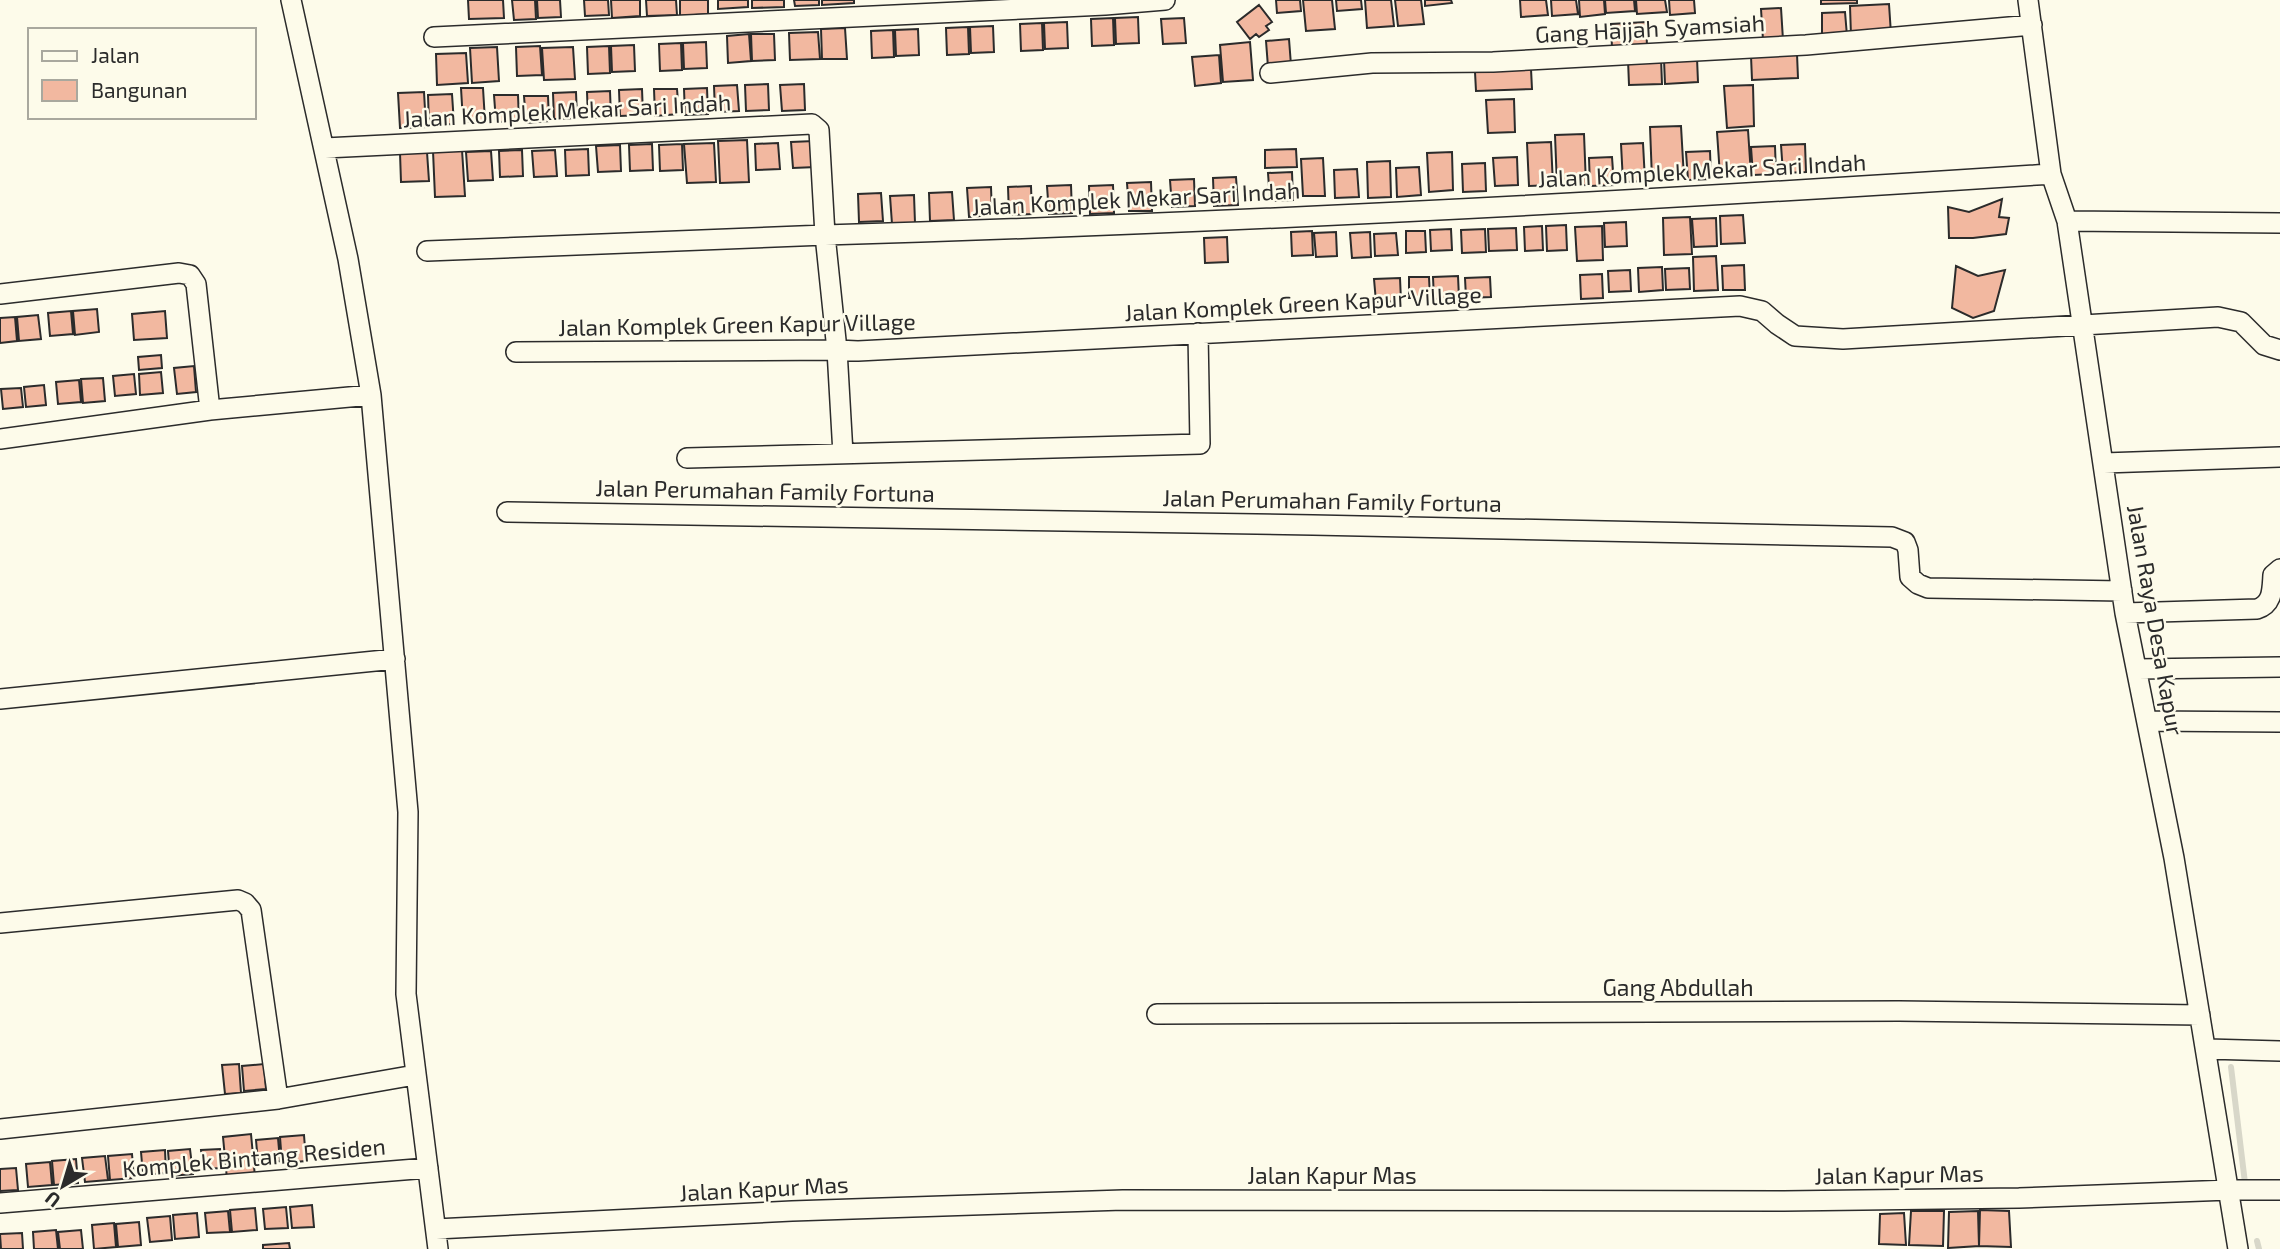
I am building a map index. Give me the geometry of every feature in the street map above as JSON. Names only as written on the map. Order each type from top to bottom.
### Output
[{"type":"street","points":[[291,0],[348,259],[372,395],[408,812],[406,994],[438,1249]]},
{"type":"street","points":[[434,37],[1091,6],[1165,0]]},
{"type":"street","name":"Jalan Raya Desa Kapur","points":[[2028,0],[2051,174],[2067,221],[2125,613],[2174,858],[2238,1249]]},
{"type":"street","name":"Gang Hajjah Syamsiah","points":[[1270,73],[1372,63],[1493,62],[1751,48],[2032,25]]},
{"type":"street","name":"Jalan Komplek Mekar Sari Indah","points":[[325,148],[812,124],[818,130],[825,235],[1094,227],[1635,200],[2051,174]]},
{"type":"street","points":[[2067,221],[2280,223]]},
{"type":"street","points":[[428,251],[825,235],[837,349],[843,454]]},
{"type":"street","points":[[0,294],[179,273],[190,275],[196,284],[210,410]]},
{"type":"street","name":"Jalan Komplek Green Kapur Village","points":[[516,352],[858,351],[1740,306],[1762,311],[1795,336],[1843,339],[2218,317],[2241,322],[2264,345],[2280,350]]},
{"type":"street","points":[[687,458],[1200,444],[1198,332]]},
{"type":"street","points":[[0,439],[210,410],[372,395]]},
{"type":"street","points":[[2104,463],[2280,457]]},
{"type":"street","name":"Jalan Perumahan Family Fortuna","points":[[507,512],[1299,524],[1892,537],[1905,542],[1910,578],[1928,588],[2122,591]]},
{"type":"street","points":[[2125,613],[2257,609],[2267,603],[2273,575],[2280,569]]},
{"type":"street","points":[[0,699],[395,659]]},
{"type":"street","points":[[2138,669],[2280,667]]},
{"type":"street","points":[[2147,721],[2280,722]]},
{"type":"street","points":[[0,923],[238,901],[245,903],[251,910],[278,1099]]},
{"type":"street","name":"Gang Abdullah","points":[[1157,1014],[1899,1011],[2200,1015]]},
{"type":"street","points":[[2207,1049],[2280,1051]]},
{"type":"street","points":[[0,1129],[278,1099],[415,1075]]},
{"type":"street","name":"Komplek Bintang Residen","points":[[0,1203],[428,1168]]},
{"type":"street","name":"Jalan Kapur Mas","points":[[436,1229],[1123,1200],[1826,1200],[2019,1198],[2280,1190]]},
{"type":"building","points":[[468,0],[503,0],[504,18],[469,19]]},
{"type":"building","points":[[512,0],[535,0],[536,19],[514,20]]},
{"type":"building","points":[[537,0],[560,0],[561,17],[538,18]]},
{"type":"building","points":[[584,0],[608,0],[609,15],[585,16]]},
{"type":"building","points":[[611,0],[640,0],[640,16],[612,18]]},
{"type":"building","points":[[646,0],[676,0],[677,15],[647,16]]},
{"type":"building","points":[[680,0],[708,0],[708,14],[680,16]]},
{"type":"building","points":[[718,0],[748,0],[748,7],[718,9]]},
{"type":"building","points":[[752,0],[784,0],[784,7],[752,8]]},
{"type":"building","points":[[794,0],[819,0],[819,5],[795,6]]},
{"type":"building","points":[[822,0],[854,0],[854,3],[822,5]]},
{"type":"building","points":[[1276,0],[1300,0],[1301,11],[1277,13]]},
{"type":"building","points":[[1303,0],[1332,0],[1335,29],[1306,31]]},
{"type":"building","points":[[1336,0],[1361,0],[1362,9],[1337,11]]},
{"type":"building","points":[[1365,0],[1391,0],[1394,26],[1367,28]]},
{"type":"building","points":[[1395,0],[1421,0],[1424,24],[1398,26]]},
{"type":"building","points":[[1425,0],[1451,0],[1452,3],[1425,6]]},
{"type":"building","points":[[1520,0],[1546,0],[1548,15],[1521,17]]},
{"type":"building","points":[[1551,0],[1576,0],[1578,14],[1552,16]]},
{"type":"building","points":[[1579,0],[1604,0],[1605,14],[1580,17]]},
{"type":"building","points":[[1605,0],[1634,0],[1635,11],[1606,13]]},
{"type":"building","points":[[1636,0],[1665,0],[1667,12],[1637,14]]},
{"type":"building","points":[[1669,0],[1694,0],[1695,13],[1670,15]]},
{"type":"building","points":[[1821,0],[1857,0],[1857,3],[1821,4]]},
{"type":"building","points":[[1889,4],[1891,34],[1851,36],[1850,6]]},
{"type":"building","points":[[1259,5],[1272,22],[1266,26],[1269,30],[1250,39],[1237,22]]},
{"type":"building","points":[[1781,8],[1783,40],[1763,40],[1761,9]]},
{"type":"building","points":[[1845,12],[1847,36],[1822,37],[1822,13]]},
{"type":"building","points":[[1138,17],[1139,43],[1116,44],[1115,18]]},
{"type":"building","points":[[1113,18],[1114,45],[1092,46],[1091,19]]},
{"type":"building","points":[[1184,18],[1186,43],[1163,44],[1161,19]]},
{"type":"building","points":[[1067,22],[1068,48],[1045,49],[1044,23]]},
{"type":"building","points":[[1646,22],[1647,46],[1612,48],[1611,24]]},
{"type":"building","points":[[1042,23],[1043,50],[1021,51],[1020,24]]},
{"type":"building","points":[[993,26],[994,52],[971,53],[970,27]]},
{"type":"building","points":[[968,27],[969,54],[947,55],[946,28]]},
{"type":"building","points":[[845,28],[847,59],[822,59],[821,29]]},
{"type":"building","points":[[918,29],[919,55],[896,56],[895,30]]},
{"type":"building","points":[[893,30],[894,57],[872,58],[871,31]]},
{"type":"building","points":[[818,32],[820,59],[790,60],[789,33]]},
{"type":"building","points":[[749,34],[751,61],[728,63],[727,36]]},
{"type":"building","points":[[751,34],[774,34],[775,60],[752,61]]},
{"type":"building","points":[[1289,39],[1291,65],[1268,67],[1266,41]]},
{"type":"building","points":[[706,42],[707,68],[684,69],[683,43]]},
{"type":"building","points":[[1250,42],[1253,80],[1223,82],[1220,45]]},
{"type":"building","points":[[681,43],[682,70],[660,71],[659,44]]},
{"type":"building","points":[[634,45],[635,71],[612,72],[611,46]]},
{"type":"building","points":[[540,46],[542,75],[517,76],[516,47]]},
{"type":"building","points":[[609,46],[610,73],[588,74],[587,47]]},
{"type":"building","points":[[497,47],[499,81],[472,83],[470,48]]},
{"type":"building","points":[[573,47],[575,79],[544,80],[542,48]]},
{"type":"building","points":[[466,53],[468,83],[437,85],[436,54]]},
{"type":"building","points":[[1797,54],[1798,78],[1752,80],[1751,56]]},
{"type":"building","points":[[1219,55],[1221,83],[1195,86],[1192,57]]},
{"type":"building","points":[[1661,58],[1662,84],[1629,85],[1628,60]]},
{"type":"building","points":[[1697,58],[1698,82],[1665,84],[1664,60]]},
{"type":"building","points":[[1531,69],[1532,89],[1476,91],[1475,72]]},
{"type":"building","points":[[768,84],[769,110],[746,111],[745,85]]},
{"type":"building","points":[[804,84],[805,110],[782,111],[780,85]]},
{"type":"building","points":[[737,85],[739,111],[715,112],[714,86]]},
{"type":"building","points":[[1753,85],[1754,126],[1727,128],[1724,86]]},
{"type":"building","points":[[461,88],[483,88],[485,121],[463,122]]},
{"type":"building","points":[[707,88],[708,114],[685,115],[684,89]]},
{"type":"building","points":[[642,89],[643,115],[620,116],[619,90]]},
{"type":"building","points":[[654,89],[677,89],[679,114],[655,116]]},
{"type":"building","points":[[610,91],[611,117],[588,118],[587,92]]},
{"type":"building","points":[[424,92],[426,127],[400,128],[398,93]]},
{"type":"building","points":[[576,92],[577,118],[554,119],[553,93]]},
{"type":"building","points":[[452,94],[454,124],[429,125],[428,95]]},
{"type":"building","points":[[494,95],[518,95],[519,121],[496,122]]},
{"type":"building","points":[[524,96],[548,96],[549,121],[526,123]]},
{"type":"building","points":[[1514,99],[1515,132],[1488,133],[1486,100]]},
{"type":"building","points":[[1681,126],[1684,178],[1652,179],[1650,127]]},
{"type":"building","points":[[1748,130],[1751,175],[1720,176],[1717,132]]},
{"type":"building","points":[[1584,134],[1586,185],[1557,186],[1555,135]]},
{"type":"building","points":[[747,140],[749,182],[720,183],[718,141]]},
{"type":"building","points":[[814,141],[816,167],[793,168],[791,142]]},
{"type":"building","points":[[1551,142],[1553,185],[1529,186],[1527,143]]},
{"type":"building","points":[[714,143],[716,182],[687,183],[684,144]]},
{"type":"building","points":[[778,143],[780,169],[756,170],[755,144]]},
{"type":"building","points":[[1643,143],[1645,181],[1623,182],[1621,144]]},
{"type":"building","points":[[652,144],[653,170],[630,171],[629,145]]},
{"type":"building","points":[[682,144],[683,170],[660,171],[659,145]]},
{"type":"building","points":[[1805,144],[1806,172],[1783,173],[1781,145]]},
{"type":"building","points":[[620,145],[621,171],[598,172],[596,146]]},
{"type":"building","points":[[1775,146],[1776,174],[1753,175],[1751,147]]},
{"type":"building","points":[[588,149],[589,175],[566,176],[565,150]]},
{"type":"building","points":[[1296,149],[1297,167],[1265,168],[1265,150]]},
{"type":"building","points":[[462,150],[465,196],[435,197],[433,151]]},
{"type":"building","points":[[522,150],[523,176],[500,177],[499,151]]},
{"type":"building","points":[[555,150],[557,176],[534,177],[532,151]]},
{"type":"building","points":[[491,151],[493,180],[468,181],[466,152]]},
{"type":"building","points":[[1710,151],[1711,179],[1688,180],[1686,152]]},
{"type":"building","points":[[427,152],[429,181],[401,182],[400,153]]},
{"type":"building","points":[[1452,152],[1453,190],[1429,192],[1427,153]]},
{"type":"building","points":[[1517,157],[1518,185],[1495,186],[1493,158]]},
{"type":"building","points":[[1612,157],[1614,185],[1590,186],[1589,158]]},
{"type":"building","points":[[1323,158],[1325,196],[1303,196],[1301,159]]},
{"type":"building","points":[[1390,161],[1391,197],[1368,198],[1367,162]]},
{"type":"building","points":[[1485,163],[1486,191],[1463,192],[1462,164]]},
{"type":"building","points":[[1419,167],[1421,195],[1397,197],[1396,168]]},
{"type":"building","points":[[1357,169],[1359,197],[1335,198],[1334,170]]},
{"type":"building","points":[[1292,172],[1293,200],[1270,201],[1268,173]]},
{"type":"building","points":[[1236,177],[1238,205],[1214,206],[1213,178]]},
{"type":"building","points":[[1194,179],[1195,206],[1172,207],[1170,180]]},
{"type":"building","points":[[1151,182],[1152,211],[1129,211],[1127,183]]},
{"type":"building","points":[[1071,185],[1072,213],[1049,214],[1047,186]]},
{"type":"building","points":[[1113,185],[1114,213],[1090,214],[1089,186]]},
{"type":"building","points":[[1031,186],[1032,214],[1009,215],[1008,187]]},
{"type":"building","points":[[991,187],[992,215],[969,217],[967,188]]},
{"type":"building","points":[[952,192],[954,220],[930,221],[929,193]]},
{"type":"building","points":[[881,193],[883,221],[859,222],[858,194]]},
{"type":"building","points":[[914,195],[915,223],[892,224],[890,196]]},
{"type":"building","points":[[2002,199],[1999,217],[2009,218],[2006,234],[1949,238],[1948,207],[1969,212]]},
{"type":"building","points":[[1743,215],[1745,243],[1721,244],[1720,216]]},
{"type":"building","points":[[1690,217],[1692,254],[1664,255],[1663,218]]},
{"type":"building","points":[[1716,218],[1717,246],[1694,247],[1692,219]]},
{"type":"building","points":[[1626,222],[1627,246],[1605,247],[1604,223]]},
{"type":"building","points":[[1566,225],[1567,250],[1547,251],[1546,226]]},
{"type":"building","points":[[1542,226],[1543,250],[1525,251],[1524,227]]},
{"type":"building","points":[[1602,226],[1603,260],[1577,261],[1575,227]]},
{"type":"building","points":[[1516,228],[1517,250],[1489,251],[1488,229]]},
{"type":"building","points":[[1451,229],[1452,250],[1431,251],[1430,230]]},
{"type":"building","points":[[1485,229],[1486,252],[1462,253],[1461,230]]},
{"type":"building","points":[[1312,231],[1313,255],[1292,256],[1291,232]]},
{"type":"building","points":[[1406,231],[1425,231],[1426,252],[1406,253]]},
{"type":"building","points":[[1336,232],[1337,256],[1316,257],[1314,233]]},
{"type":"building","points":[[1370,232],[1371,257],[1352,258],[1350,233]]},
{"type":"building","points":[[1396,233],[1398,255],[1375,256],[1374,234]]},
{"type":"building","points":[[1227,237],[1228,262],[1205,263],[1204,238]]},
{"type":"building","points":[[1716,256],[1718,290],[1694,291],[1693,257]]},
{"type":"building","points":[[1744,265],[1745,290],[1723,290],[1722,266]]},
{"type":"building","points":[[1956,266],[1978,276],[2005,270],[1994,311],[1973,318],[1952,308]]},
{"type":"building","points":[[1662,267],[1663,290],[1639,292],[1638,268]]},
{"type":"building","points":[[1689,268],[1690,289],[1666,290],[1665,269]]},
{"type":"building","points":[[1630,270],[1631,291],[1609,292],[1608,271]]},
{"type":"building","points":[[1602,274],[1603,298],[1581,299],[1580,275]]},
{"type":"building","points":[[1458,276],[1459,298],[1434,299],[1433,277]]},
{"type":"building","points":[[1409,277],[1429,277],[1430,298],[1409,298]]},
{"type":"building","points":[[1490,277],[1491,297],[1466,298],[1465,278]]},
{"type":"building","points":[[1400,278],[1401,301],[1376,302],[1374,279]]},
{"type":"building","points":[[97,309],[99,332],[75,335],[73,311]]},
{"type":"building","points":[[71,311],[73,334],[50,336],[48,313]]},
{"type":"building","points":[[165,311],[167,338],[134,340],[132,314]]},
{"type":"building","points":[[38,315],[41,339],[19,341],[17,317]]},
{"type":"building","points":[[15,317],[17,341],[0,343],[0,318]]},
{"type":"building","points":[[161,355],[162,368],[139,370],[138,357]]},
{"type":"building","points":[[194,366],[196,392],[177,394],[174,368]]},
{"type":"building","points":[[161,372],[163,393],[140,395],[139,374]]},
{"type":"building","points":[[134,374],[136,394],[115,396],[113,376]]},
{"type":"building","points":[[103,378],[105,401],[83,403],[81,379]]},
{"type":"building","points":[[79,380],[81,402],[58,404],[56,382]]},
{"type":"building","points":[[44,385],[46,405],[26,407],[24,387]]},
{"type":"building","points":[[21,388],[23,407],[3,409],[1,389]]},
{"type":"building","points":[[239,1064],[241,1093],[225,1094],[222,1065]]},
{"type":"building","points":[[264,1064],[266,1089],[244,1091],[242,1066]]},
{"type":"building","points":[[251,1134],[255,1177],[227,1179],[223,1137]]},
{"type":"building","points":[[304,1135],[306,1161],[282,1163],[280,1137]]},
{"type":"building","points":[[278,1138],[280,1161],[258,1163],[256,1140]]},
{"type":"building","points":[[190,1149],[193,1174],[170,1176],[168,1151]]},
{"type":"building","points":[[220,1149],[222,1168],[203,1169],[201,1150]]},
{"type":"building","points":[[165,1150],[166,1173],[143,1175],[141,1152]]},
{"type":"building","points":[[132,1154],[134,1178],[110,1180],[108,1156]]},
{"type":"building","points":[[105,1156],[108,1180],[85,1182],[82,1158]]},
{"type":"building","points":[[76,1159],[78,1183],[54,1185],[52,1161]]},
{"type":"building","points":[[50,1162],[52,1185],[28,1187],[26,1164]]},
{"type":"building","points":[[16,1168],[18,1190],[0,1191],[0,1169]]},
{"type":"building","points":[[312,1205],[314,1227],[292,1228],[290,1207]]},
{"type":"building","points":[[286,1207],[288,1228],[265,1229],[263,1209]]},
{"type":"building","points":[[255,1208],[257,1230],[232,1232],[230,1210]]},
{"type":"building","points":[[1980,1210],[2009,1211],[2011,1247],[1979,1246]]},
{"type":"building","points":[[228,1211],[230,1232],[207,1233],[205,1213]]},
{"type":"building","points":[[1911,1211],[1944,1211],[1943,1246],[1909,1245]]},
{"type":"building","points":[[1978,1211],[1979,1246],[1948,1248],[1949,1212]]},
{"type":"building","points":[[197,1213],[199,1237],[175,1239],[173,1215]]},
{"type":"building","points":[[1904,1213],[1906,1245],[1879,1244],[1880,1214]]},
{"type":"building","points":[[170,1216],[172,1240],[150,1242],[147,1218]]},
{"type":"building","points":[[139,1222],[141,1245],[118,1247],[116,1224]]},
{"type":"building","points":[[114,1223],[116,1247],[94,1249],[92,1225]]},
{"type":"building","points":[[56,1230],[58,1249],[34,1249],[33,1232]]},
{"type":"building","points":[[81,1230],[83,1249],[60,1249],[58,1232]]},
{"type":"building","points":[[22,1233],[23,1249],[1,1249],[0,1234]]},
{"type":"building","points":[[289,1243],[290,1249],[263,1249],[263,1245]]},
{"type":"waterway","points":[[2231,1067],[2245,1183]]},
{"type":"waterway","points":[[2257,1241],[2259,1249]]}]
